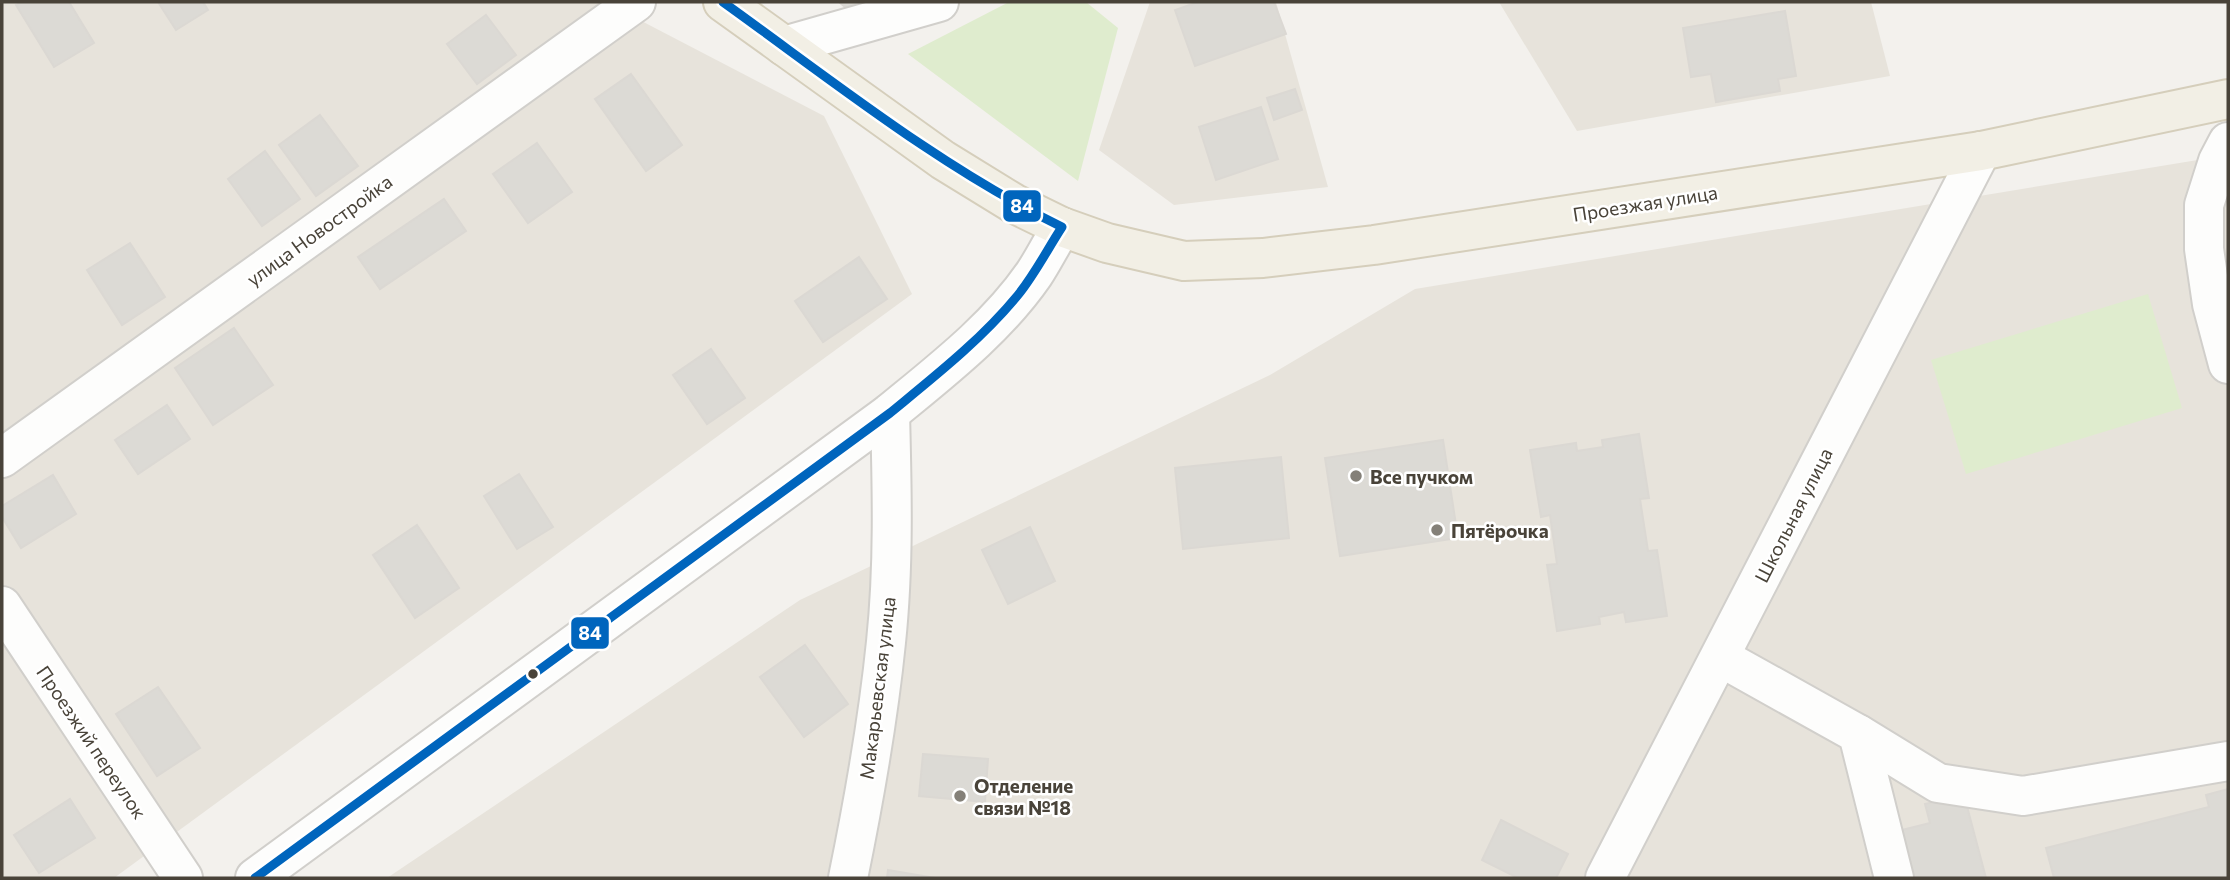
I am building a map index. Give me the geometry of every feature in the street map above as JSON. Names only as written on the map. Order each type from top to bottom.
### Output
[{"type":"main road","name":"Проезжая улица","points":[[723,2],[943,160],[1013,203],[1062,227],[1107,243],[1184,261],[1263,258],[1374,245],[1981,151],[2228,99]]},
{"type":"street","name":"улица Новостройка","points":[[2,458],[635,2]]},
{"type":"street","points":[[784,46],[939,2]]},
{"type":"street","points":[[2228,142],[2218,161],[2204,205],[2204,249],[2210,290],[2228,364]]},
{"type":"street","name":"Школьная улица","points":[[1605,878],[1981,151]]},
{"type":"street","points":[[255,878],[890,413],[961,355],[1004,310],[1034,274],[1062,227]]},
{"type":"street","name":"Макарьевская улица","points":[[848,878],[862,811],[886,640],[892,505],[890,413]]},
{"type":"street","name":"Проезжий переулок","points":[[2,606],[183,878]]},
{"type":"street","points":[[1720,657],[1858,734],[1938,783],[2024,796],[2228,761]]},
{"type":"street","points":[[1858,734],[1894,878]]},
{"type":"shaded area","points":[[2,2],[605,2],[824,116],[912,294],[114,878],[2,878]]},
{"type":"shaded area","points":[[1150,2],[1276,2],[1328,187],[1174,205],[1099,150]]},
{"type":"shaded area","points":[[1499,2],[1871,2],[1890,76],[1577,131]]},
{"type":"shaded area","points":[[2228,155],[2228,878],[387,878],[800,600],[1270,375],[1415,289]]},
{"type":"green space","points":[[1009,2],[1086,2],[1118,28],[1078,181],[908,54]]},
{"type":"green space","points":[[2148,294],[2182,408],[1966,474],[1931,360]]},
{"type":"building","points":[[23,2],[69,2],[94,43],[54,67],[16,5]]},
{"type":"building","points":[[158,2],[203,2],[208,10],[176,30]]},
{"type":"building","points":[[839,2],[872,2],[851,12]]},
{"type":"building","points":[[1198,2],[1274,2],[1286,34],[1195,66],[1175,10]]},
{"type":"building","points":[[1785,11],[1796,76],[1778,79],[1780,91],[1716,102],[1711,74],[1691,77],[1683,28]]},
{"type":"building","points":[[486,15],[516,55],[477,84],[447,44]]},
{"type":"building","points":[[631,74],[682,145],[646,171],[595,99]]},
{"type":"building","points":[[1295,89],[1302,110],[1274,120],[1267,98]]},
{"type":"building","points":[[1261,107],[1278,159],[1216,180],[1199,127]]},
{"type":"building","points":[[320,115],[358,166],[316,196],[279,145]]},
{"type":"building","points":[[537,143],[572,192],[528,223],[493,174]]},
{"type":"building","points":[[265,151],[300,199],[262,226],[228,179]]},
{"type":"building","points":[[444,199],[466,231],[380,289],[358,257]]},
{"type":"building","points":[[130,243],[165,297],[122,325],[87,270]]},
{"type":"building","points":[[859,257],[887,299],[823,342],[795,301]]},
{"type":"building","points":[[234,328],[273,385],[213,425],[175,368]]},
{"type":"building","points":[[711,349],[745,398],[707,424],[673,375]]},
{"type":"building","points":[[167,405],[190,439],[138,474],[115,440]]},
{"type":"building","points":[[1639,434],[1649,498],[1640,499],[1648,551],[1657,550],[1667,616],[1626,622],[1624,612],[1599,617],[1600,624],[1557,631],[1547,565],[1557,564],[1550,515],[1541,517],[1530,450],[1576,443],[1577,451],[1603,447],[1602,440]]},
{"type":"building","points":[[1443,440],[1458,538],[1340,556],[1325,458]]},
{"type":"building","points":[[1281,457],[1289,538],[1183,549],[1175,468]]},
{"type":"building","points":[[519,474],[553,527],[517,549],[484,496]]},
{"type":"building","points":[[53,475],[76,514],[21,548],[2,517],[2,506]]},
{"type":"building","points":[[417,525],[459,588],[415,618],[373,555]]},
{"type":"building","points":[[1030,527],[1055,581],[1008,604],[982,550]]},
{"type":"building","points":[[805,645],[848,704],[804,737],[760,677]]},
{"type":"building","points":[[158,687],[200,748],[157,776],[116,714]]},
{"type":"building","points":[[923,754],[988,759],[985,802],[919,796]]},
{"type":"building","points":[[2228,789],[2228,878],[2054,878],[2046,848],[2209,807],[2206,795]]},
{"type":"building","points":[[1964,795],[1986,878],[1910,878],[1898,831],[1930,823],[1925,804]]},
{"type":"building","points":[[70,799],[95,838],[39,873],[14,835]]},
{"type":"building","points":[[1501,820],[1568,854],[1556,878],[1518,878],[1482,860]]},
{"type":"building","points":[[888,870],[935,878],[887,878]]},
{"type":"transit line","name":"84","points":[[255,878],[890,413],[957,357],[1004,311],[1030,279],[1062,227],[973,178],[930,150],[723,2]]},
{"type":"place","name":"Все пучком","points":[[1356,476]]},
{"type":"place","name":"Пятёрочка","points":[[1437,530]]},
{"type":"place","name":"Отделение связи №18","points":[[960,796]]}]
